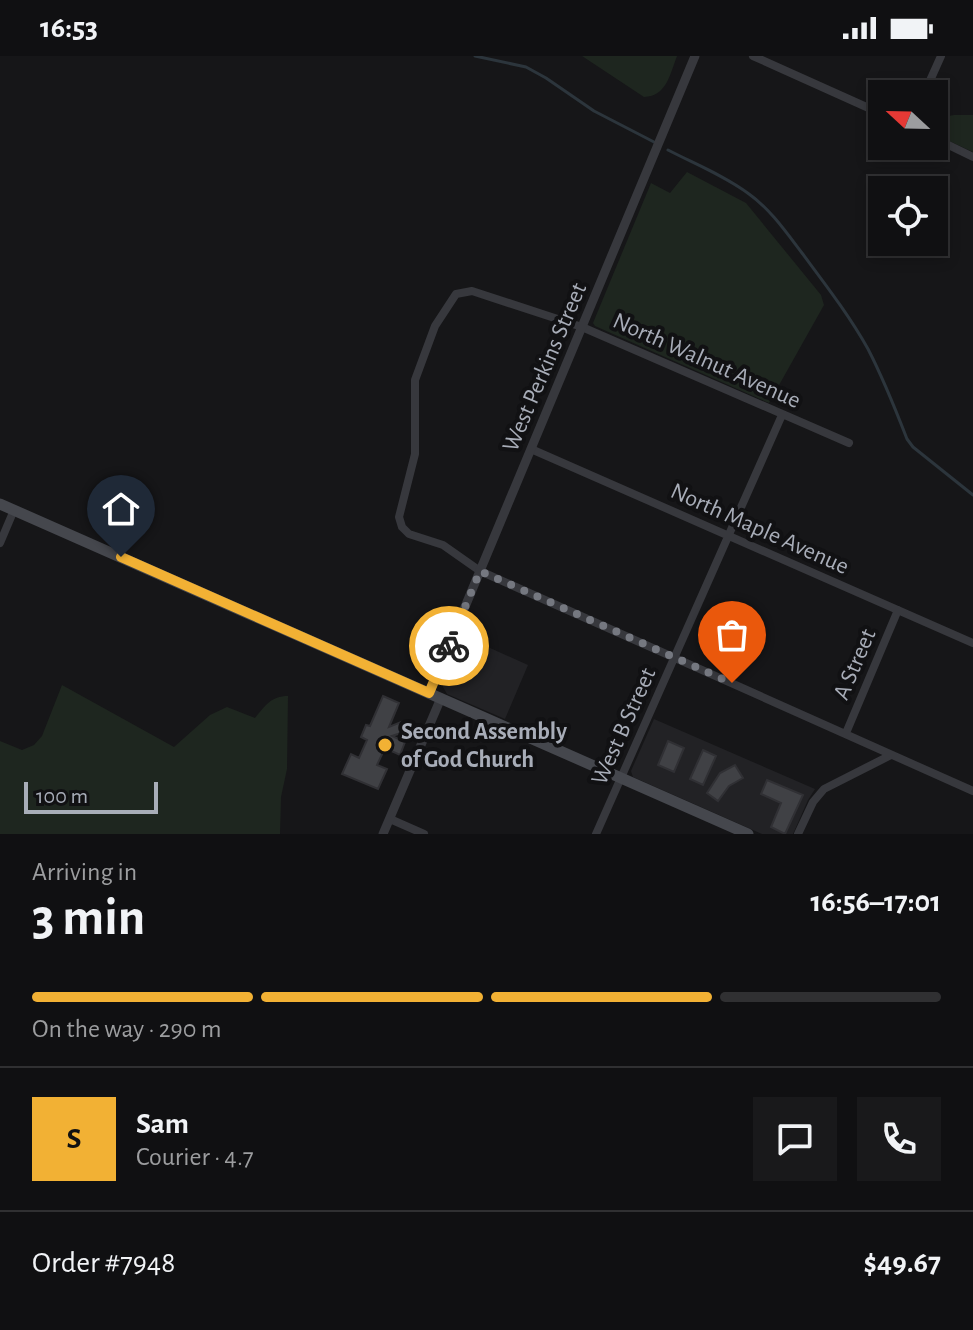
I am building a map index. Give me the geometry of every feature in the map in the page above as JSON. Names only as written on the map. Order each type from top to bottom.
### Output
[{"type":"main road","points":[[0,504],[748,834]]},
{"type":"street","name":"West Perkins Street","points":[[429,693],[695,56]]},
{"type":"street","points":[[753,56],[868,108]]},
{"type":"street","points":[[930,80],[941,56]]},
{"type":"street","points":[[948,145],[973,157]]},
{"type":"street","name":"North Walnut Avenue","points":[[480,571],[443,545],[409,534],[402,527],[399,517],[415,454],[415,380],[435,326],[456,294],[472,291],[582,327],[849,443]]},
{"type":"street","name":"West B Street","points":[[596,834],[782,415]]},
{"type":"street","name":"North Maple Avenue","points":[[531,449],[973,643]]},
{"type":"street","points":[[0,543],[14,510]]},
{"type":"street","points":[[480,571],[973,791]]},
{"type":"street","name":"A Street","points":[[846,733],[898,610]]},
{"type":"street","points":[[383,834],[441,698]]},
{"type":"street","points":[[798,834],[813,802],[824,789],[891,755]]},
{"type":"street","points":[[390,819],[424,834]]},
{"type":"shaded area","points":[[582,56],[677,56],[663,88],[652,96],[644,97]]},
{"type":"shaded area","points":[[973,115],[973,152],[948,140],[948,116]]},
{"type":"shaded area","points":[[687,172],[746,203],[821,295],[824,305],[769,403],[593,323],[651,183],[670,193]]},
{"type":"shaded area","points":[[459,634],[528,665],[505,719],[447,694],[443,687],[444,671]]},
{"type":"shaded area","points":[[62,685],[174,747],[210,715],[227,707],[255,718],[273,700],[288,696],[287,769],[281,797],[280,834],[0,834],[0,741],[22,750],[34,745],[42,736]]},
{"type":"shaded area","points":[[654,719],[815,789],[793,834],[762,834],[633,777],[631,771]]},
{"type":"building","name":"Second Assembly of God Church","points":[[383,696],[399,703],[389,727],[401,722],[404,732],[392,736],[405,742],[400,755],[385,748],[377,765],[387,769],[378,789],[342,774],[351,754],[359,758],[367,740],[361,737],[366,725],[370,726]]},
{"type":"building","points":[[668,741],[684,748],[674,772],[658,765]]},
{"type":"building","points":[[703,750],[716,756],[703,785],[690,779]]},
{"type":"building","points":[[735,765],[743,778],[729,786],[718,801],[707,793],[720,773]]},
{"type":"building","points":[[767,780],[803,795],[785,834],[771,827],[781,803],[761,794]]},
{"type":"waterway","points":[[475,56],[526,67],[594,111],[654,142]]},
{"type":"waterway","points":[[668,150],[740,188],[771,214],[861,336],[907,439],[973,495]]},
{"type":"way so far","points":[[449,646],[480,571],[732,683]]},
{"type":"place","name":"Second Assembly of God Church","points":[[385,745]]},
{"type":"route","points":[[121,557],[429,693],[449,646]]}]
